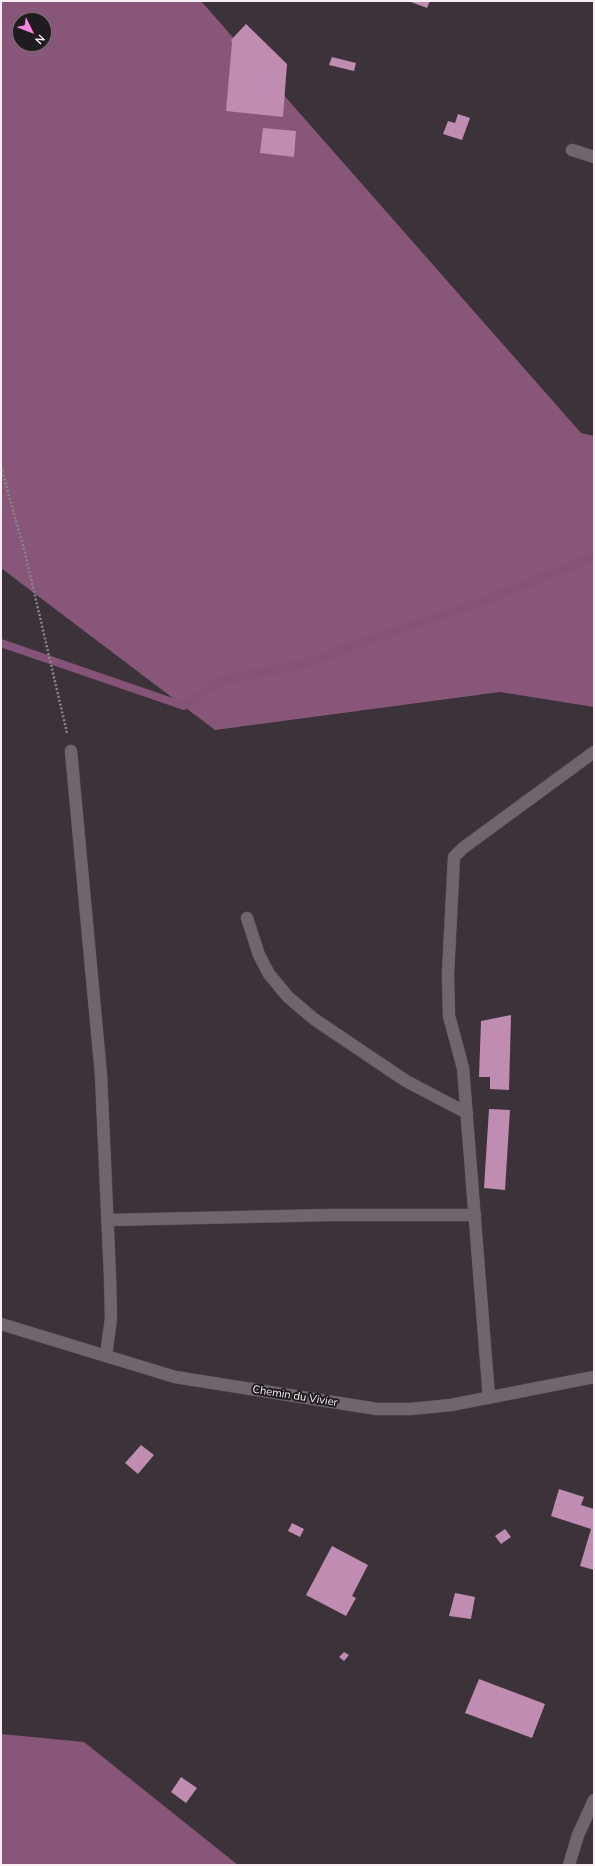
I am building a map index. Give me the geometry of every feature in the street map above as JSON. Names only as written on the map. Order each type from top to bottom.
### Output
[{"type":"street","points":[[572,150],[594,157]]},
{"type":"street","points":[[71,751],[101,1075],[111,1318],[106,1356]]},
{"type":"street","points":[[489,1398],[463,1068],[449,1016],[448,974],[454,857],[463,848],[594,752]]},
{"type":"street","points":[[247,918],[259,955],[269,974],[288,997],[314,1019],[406,1081],[467,1113]]},
{"type":"street","points":[[108,1220],[323,1215],[475,1215]]},
{"type":"street","name":"Chemin du Vivier","points":[[1,1324],[175,1377],[377,1409],[411,1409],[489,1398],[594,1377]]},
{"type":"street","points":[[569,1865],[578,1835],[594,1800]]},
{"type":"path","points":[[1,467],[25,553],[71,751]]},
{"type":"shaded area","points":[[1,1],[201,1],[581,433],[594,436],[594,707],[500,692],[215,730],[1,568]]},
{"type":"shaded area","points":[[1,1734],[84,1742],[238,1865],[1,1865]]},
{"type":"building","points":[[408,1],[430,1],[427,8]]},
{"type":"building","points":[[246,24],[287,64],[283,117],[226,111],[231,40]]},
{"type":"building","points":[[332,57],[356,63],[354,71],[329,65]]},
{"type":"building","points":[[458,114],[470,118],[462,140],[443,134],[448,121],[455,123]]},
{"type":"building","points":[[263,128],[296,131],[294,157],[260,153]]},
{"type":"building","points":[[511,1015],[509,1090],[490,1089],[490,1077],[479,1077],[481,1021]]},
{"type":"building","points":[[489,1109],[510,1110],[505,1190],[484,1188]]},
{"type":"building","points":[[141,1445],[154,1455],[138,1474],[125,1463]]},
{"type":"building","points":[[559,1489],[584,1497],[581,1505],[594,1509],[594,1570],[580,1566],[591,1529],[551,1516]]},
{"type":"building","points":[[292,1523],[304,1529],[300,1537],[288,1531]]},
{"type":"building","points":[[505,1529],[511,1537],[501,1544],[495,1536]]},
{"type":"building","points":[[332,1546],[368,1565],[352,1596],[356,1598],[346,1616],[306,1595]]},
{"type":"building","points":[[455,1593],[475,1597],[471,1619],[449,1616]]},
{"type":"building","points":[[344,1652],[349,1655],[344,1661],[339,1657]]},
{"type":"building","points":[[479,1679],[545,1704],[532,1738],[465,1713]]},
{"type":"building","points":[[181,1777],[197,1788],[186,1803],[171,1792]]},
{"type":"waterway","points":[[1,643],[184,706],[220,681],[302,664],[497,596],[594,556]]}]
